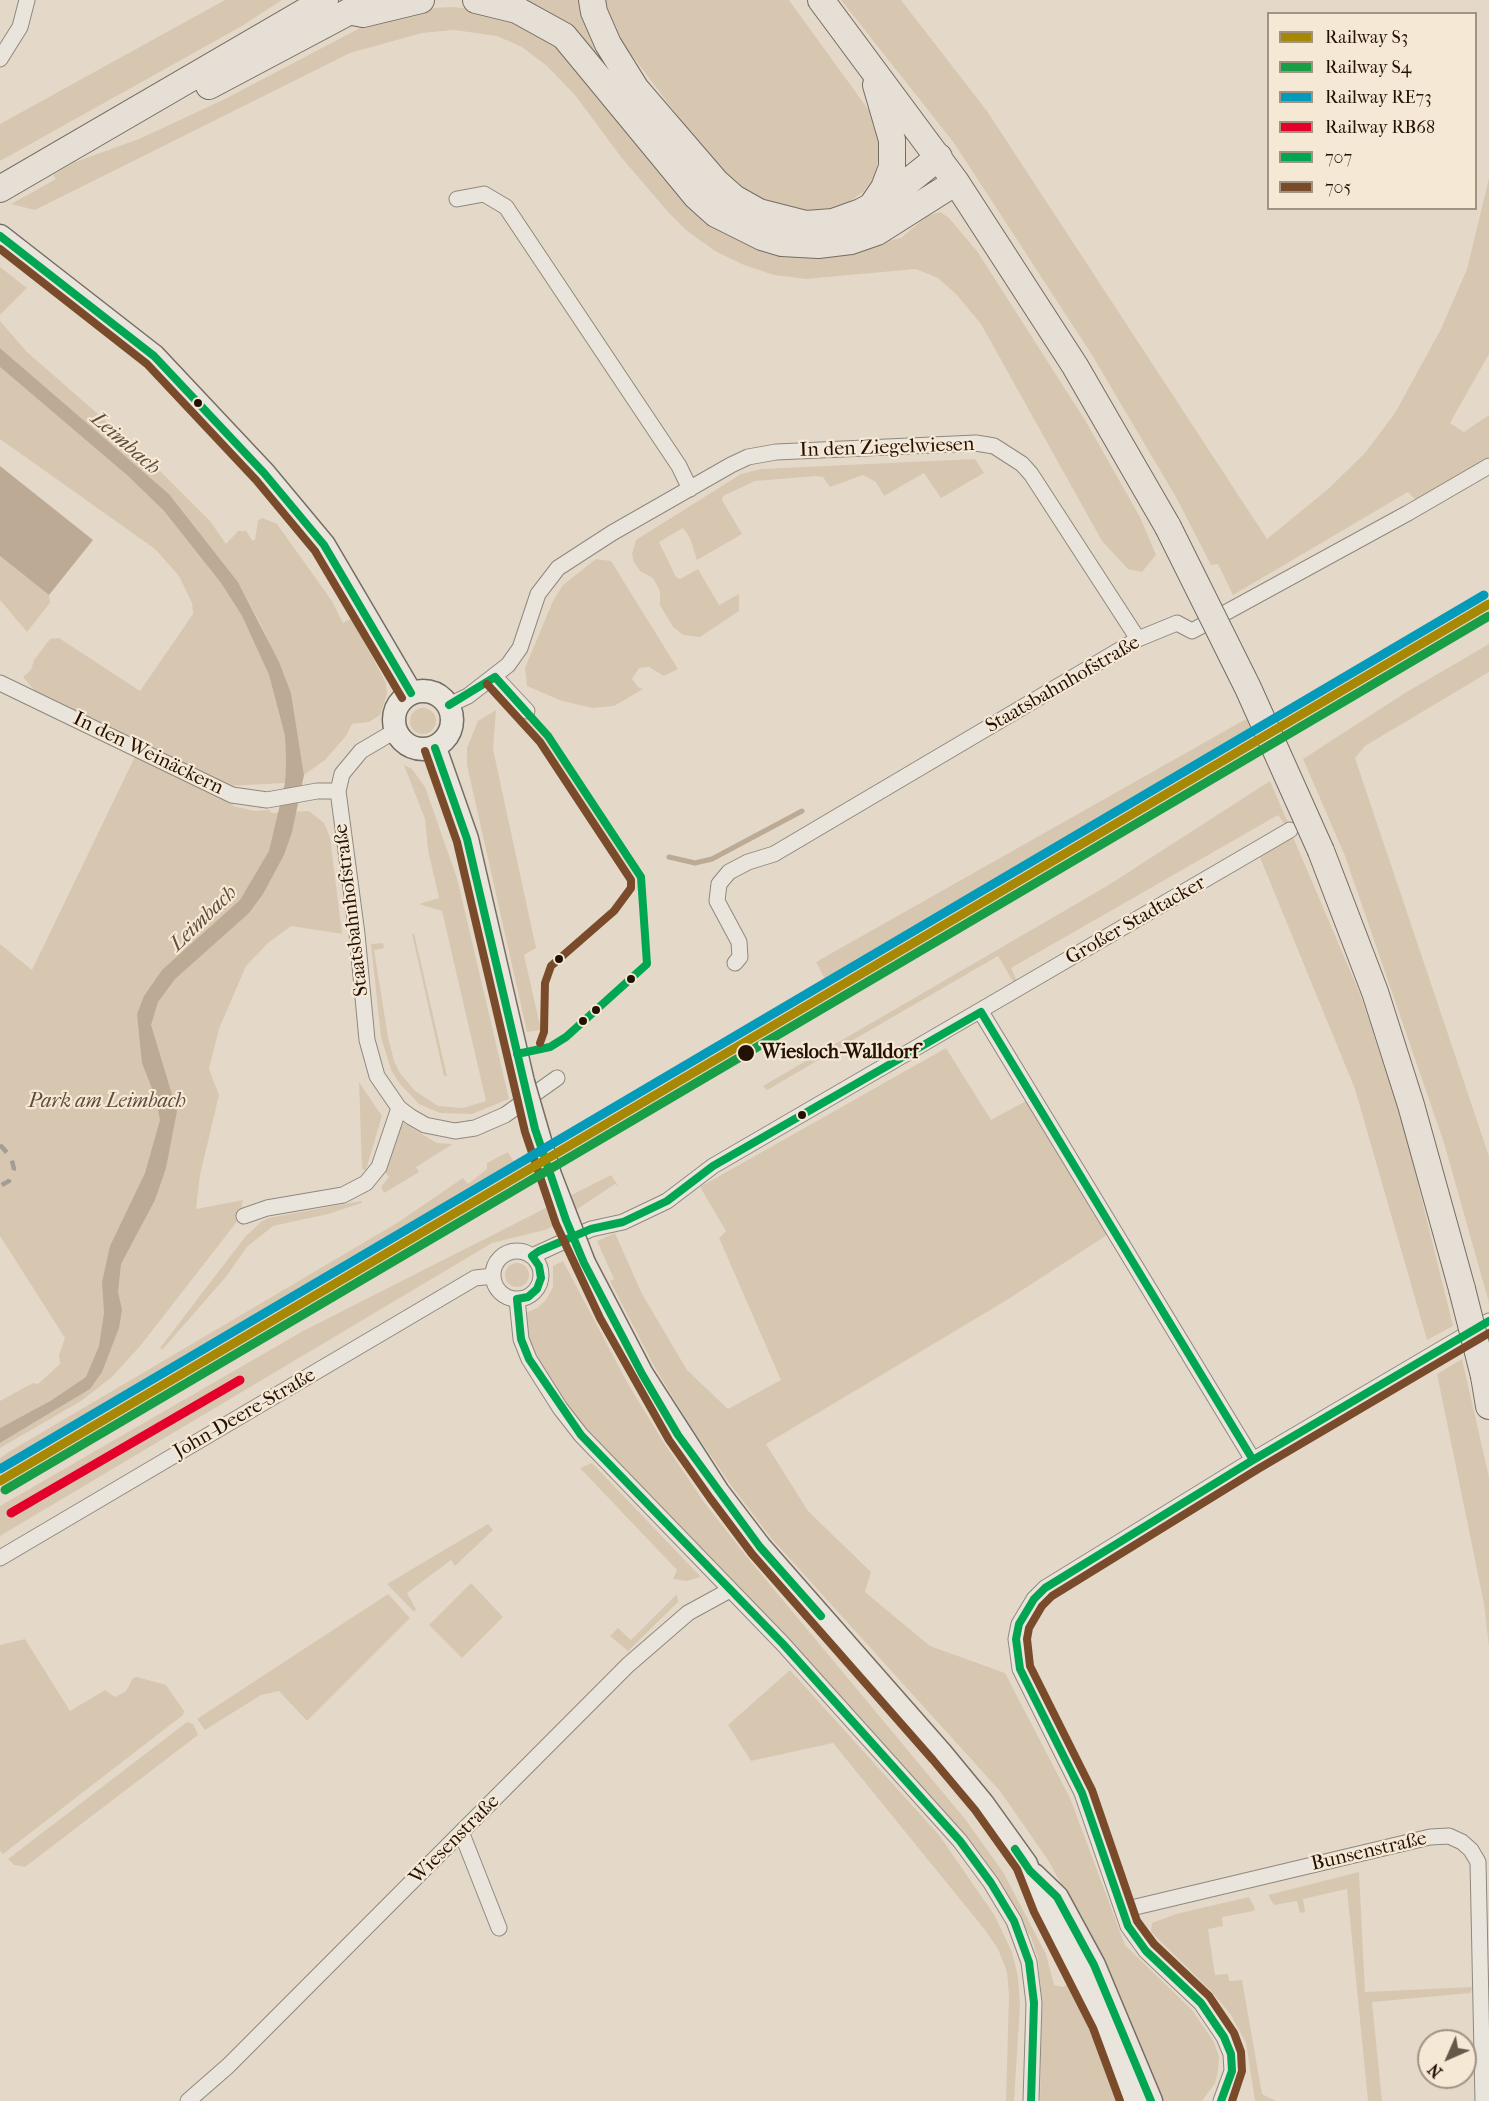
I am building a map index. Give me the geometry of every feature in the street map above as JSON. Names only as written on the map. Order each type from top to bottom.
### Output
[{"type":"main road","points":[[0,189],[325,0]]},
{"type":"main road","points":[[78,143],[129,129],[360,6],[363,14],[421,0]]},
{"type":"main road","points":[[476,0],[517,10],[564,36],[696,196],[716,214],[762,237],[782,243],[818,246],[851,241],[877,232],[956,182]]},
{"type":"main road","points":[[592,0],[594,12],[608,44],[636,89],[694,159],[734,198],[759,212],[806,224],[832,222],[890,196],[939,157]]},
{"type":"main road","points":[[821,0],[939,157],[1075,366],[1168,527],[1244,677],[1321,851],[1375,992],[1462,1289],[1484,1376],[1489,1406]]},
{"type":"main road","points":[[868,62],[892,140],[891,167],[884,188],[872,206]]},
{"type":"street","points":[[0,59],[20,27],[27,0]]},
{"type":"street","points":[[457,199],[484,194],[506,207],[679,466],[690,489]]},
{"type":"street","points":[[0,236],[154,356],[264,473],[324,545],[411,693]]},
{"type":"street","name":"In den Ziegelwiesen","points":[[449,705],[468,696],[495,677],[520,648],[538,594],[558,568],[612,533],[731,465],[761,454],[976,443],[994,446],[1022,464],[1031,474],[1138,639]]},
{"type":"street","name":"Staatsbahnhofstraße","points":[[735,963],[741,951],[739,942],[717,901],[719,884],[729,872],[747,862],[774,854],[1138,639],[1176,623],[1192,631],[1489,466]]},
{"type":"street","points":[[495,677],[527,711]]},
{"type":"street","name":"In den Weinäckern","points":[[0,683],[232,795],[267,800],[318,791],[338,791]]},
{"type":"street","points":[[432,692],[449,705],[452,715],[449,734],[435,748],[419,750],[412,748],[405,744],[395,731],[394,713],[398,705],[411,693],[432,692]]},
{"type":"street","points":[[338,791],[342,774],[360,751],[395,731]]},
{"type":"street","points":[[435,748],[470,850],[523,1082],[550,1175],[584,1263],[642,1374],[718,1492],[760,1546],[941,1753],[983,1804],[1030,1871],[1057,1897],[1094,1965],[1151,2101]]},
{"type":"street","name":"Staatsbahnhofstraße","points":[[338,791],[357,934],[370,1058],[381,1084],[399,1108],[425,1125],[440,1129],[464,1130],[505,1115],[557,1078]]},
{"type":"street","name":"Großer Stadtacker","points":[[532,1256],[591,1229],[623,1222],[667,1201],[713,1166],[1290,830]]},
{"type":"street","points":[[981,1012],[1253,1460]]},
{"type":"street","points":[[244,1216],[267,1208],[343,1195],[366,1183],[379,1167],[399,1108]]},
{"type":"street","points":[[515,1251],[532,1256],[539,1266],[541,1278],[537,1289],[528,1297],[517,1299],[505,1296],[496,1287],[492,1276],[499,1258],[515,1251]]},
{"type":"street","name":"John-Deere-Straße","points":[[0,1558],[475,1278],[492,1276]]},
{"type":"street","points":[[517,1299],[521,1339],[542,1381],[560,1408],[591,1446],[783,1644],[960,1841],[1014,1920],[1023,1940],[1033,1981],[1031,2101]]},
{"type":"street","points":[[1225,2100],[1232,2071],[1231,2054],[1224,2037],[1201,2003],[1135,1939],[1082,1793],[1020,1669],[1016,1639],[1019,1624],[1034,1599],[1045,1588],[1253,1460],[1489,1321]]},
{"type":"street","name":"Wiesenstraße","points":[[188,2101],[228,2066],[659,1637],[688,1613],[730,1590]]},
{"type":"street","points":[[462,1834],[499,1928]]},
{"type":"street","name":"Bunsenstraße","points":[[1123,1910],[1430,1837],[1449,1836],[1462,1842],[1471,1850],[1478,1862],[1483,2101]]},
{"type":"street","points":[[1030,1871],[1043,1907],[1103,2024],[1131,2101]]},
{"type":"green space","points":[[225,0],[282,0],[242,26],[0,161],[0,124]]},
{"type":"green space","points":[[516,0],[582,0],[603,54],[776,227],[924,183],[925,189],[911,200],[785,237]]},
{"type":"green space","points":[[604,0],[789,0],[873,116],[882,137],[875,177],[863,192],[844,206],[822,214],[790,209],[757,200],[734,183],[705,152],[621,41]]},
{"type":"green space","points":[[841,0],[901,0],[987,111],[1267,539],[1327,490],[1365,453],[1395,413],[1441,329],[1467,269],[1489,178],[1489,354],[1450,423],[1464,432],[1489,415],[1489,461],[1417,501],[1408,492],[1233,595],[1218,564],[1211,565],[1177,499],[1092,355],[954,143]]},
{"type":"green space","points":[[450,7],[490,10],[565,48],[761,246],[804,258],[901,238],[927,216],[940,212],[949,218],[977,251],[1085,420],[1140,517],[1156,555],[1142,572],[1128,569],[1102,541],[981,324],[956,294],[938,278],[916,269],[806,279],[774,275],[744,265],[715,251],[686,230],[668,212],[621,157],[575,95],[547,66],[522,47],[497,36],[454,30],[422,33],[350,53],[35,210],[11,204],[56,179],[53,175],[75,162],[139,139],[225,99],[358,29],[417,9]]},
{"type":"green space","points":[[0,267],[27,288],[0,315]]},
{"type":"green space","points":[[0,321],[27,352],[138,449],[210,521],[226,544],[238,531],[246,531],[252,540],[255,540],[258,521],[262,518],[277,524],[332,601],[343,623],[352,618],[386,683],[387,694],[380,715],[369,722],[352,724],[346,736],[325,760],[304,775],[291,693],[261,625],[238,582],[169,494],[0,348]]},
{"type":"green space","name":"Park am Leimbach","points":[[0,367],[128,476],[164,511],[221,583],[242,616],[269,675],[285,736],[286,763],[285,783],[228,786],[233,806],[255,811],[270,810],[271,813],[309,811],[324,823],[330,837],[342,934],[291,926],[268,943],[246,966],[219,1029],[209,1069],[219,1095],[200,1175],[196,1209],[243,1200],[239,1219],[141,1345],[112,1377],[81,1401],[0,1448],[0,1443],[57,1409],[52,1400],[0,1428],[0,1401],[33,1383],[38,1384],[60,1364],[59,1355],[65,1338],[0,1236],[0,944],[32,970],[142,742],[35,691],[23,677],[31,670],[34,660],[50,639],[59,638],[140,691],[193,614],[192,603],[179,576],[155,549],[0,439]]},
{"type":"green space","points":[[975,459],[984,473],[941,498],[924,473],[884,496],[876,482],[863,475],[830,487],[823,477],[817,476],[755,481],[723,496],[722,500],[742,534],[697,560],[690,538],[683,528],[659,542],[676,577],[680,579],[698,569],[719,605],[739,594],[739,611],[700,637],[683,635],[673,627],[660,605],[660,591],[653,578],[640,571],[634,562],[632,554],[636,540],[741,474],[761,469]]},
{"type":"green space","points":[[0,556],[49,595],[50,603],[27,632],[0,600]]},
{"type":"green space","points":[[596,559],[611,561],[678,669],[664,676],[649,667],[639,668],[632,679],[638,687],[643,689],[614,706],[592,708],[562,701],[527,686],[525,668],[553,601],[563,585]]},
{"type":"green space","points":[[1489,644],[1489,672],[1365,746],[1355,758],[1489,1156],[1489,1303],[1444,1143],[1345,856],[1303,759],[1405,693]]},
{"type":"green space","points":[[423,708],[432,712],[436,721],[432,730],[423,734],[414,730],[410,721],[414,712]]},
{"type":"green space","points":[[496,710],[493,749],[536,948],[524,955],[541,1030],[527,1032],[467,765],[467,748],[478,721]]},
{"type":"green space","points":[[1246,719],[1253,733],[945,915],[943,912],[826,981],[816,962]]},
{"type":"green space","points":[[404,765],[412,769],[425,787],[457,878],[509,1099],[472,1114],[440,1113],[419,1104],[400,1084],[391,1070],[381,1037],[371,944],[383,943],[384,948],[374,950],[388,1037],[394,1061],[400,1073],[415,1091],[438,1106],[463,1108],[486,1101],[442,911],[419,904],[439,898],[428,850],[425,819]]},
{"type":"green space","points":[[1270,781],[1289,825],[1286,826],[1278,815],[1011,968],[1017,981],[1015,985],[998,956],[767,1090],[763,1086],[756,1090],[1107,886]]},
{"type":"green space","points":[[1293,837],[1360,994],[1403,1123],[1453,1326],[1427,1340],[1355,1089],[1259,855]]},
{"type":"green space","points":[[414,933],[447,1076],[444,1076],[412,934]]},
{"type":"green space","points":[[946,1048],[991,1120],[1026,1101],[1107,1235],[1007,1300],[766,1444],[808,1511],[871,1572],[865,1592],[930,1646],[1005,1673],[1070,1798],[1125,1945],[1192,2010],[1214,2042],[1219,2057],[1218,2071],[1215,2083],[1202,2101],[1157,2101],[1103,1960],[1048,1860],[1000,1791],[771,1538],[730,1484],[691,1427],[655,1368],[610,1281],[614,1279],[597,1241],[615,1233],[642,1294],[687,1370],[728,1409],[781,1380],[719,1238],[726,1231],[700,1187]]},
{"type":"green space","points":[[359,1082],[382,1116],[366,1170],[362,1169]]},
{"type":"green space","points":[[402,1122],[437,1143],[453,1144],[416,1167],[419,1172],[384,1193],[381,1187],[389,1177],[385,1172]]},
{"type":"green space","points":[[508,1152],[515,1164],[271,1308],[273,1312],[0,1471],[0,1458],[7,1453],[397,1223],[463,1178],[468,1184],[487,1169],[487,1163]]},
{"type":"green space","points":[[611,1175],[619,1187],[615,1184],[576,1210],[578,1214],[545,1230],[492,1243],[0,1536],[0,1506],[303,1331]]},
{"type":"green space","points":[[361,1201],[362,1203],[328,1214],[273,1226],[247,1247],[225,1278],[162,1350],[160,1348],[245,1237],[262,1221]]},
{"type":"green space","points":[[563,1261],[627,1382],[664,1443],[704,1502],[965,1819],[1003,1872],[1046,1954],[1054,1985],[1063,1987],[1074,1980],[1122,2101],[1040,2101],[1042,2004],[1038,1959],[1031,1937],[994,1882],[603,1450],[552,1385],[512,1319],[537,1308],[546,1300],[553,1287],[553,1266]]},
{"type":"green space","points":[[512,1263],[522,1263],[529,1270],[529,1280],[522,1287],[512,1287],[505,1280],[505,1270]]},
{"type":"green space","points":[[1462,1359],[1489,1477],[1489,1647],[1484,1604],[1437,1374]]},
{"type":"green space","points":[[592,1463],[700,1577],[687,1581],[673,1579],[677,1570],[580,1468]]},
{"type":"green space","points":[[488,1524],[493,1530],[455,1566],[451,1560],[407,1593],[416,1609],[414,1612],[387,1584]]},
{"type":"green space","points":[[471,1583],[503,1617],[462,1658],[429,1625]]},
{"type":"green space","points":[[388,1594],[410,1618],[307,1721],[279,1691],[261,1695],[205,1730],[197,1719]]},
{"type":"green space","points":[[677,1594],[678,1602],[628,1651],[610,1636],[618,1628],[631,1640]]},
{"type":"green space","points":[[25,1639],[70,1711],[105,1690],[115,1697],[126,1691],[133,1678],[137,1677],[166,1685],[184,1711],[183,1715],[3,1854],[0,1851],[0,1645]]},
{"type":"green space","points":[[790,1670],[939,1835],[995,1916],[1012,1952],[1018,1977],[1020,2006],[1014,2101],[1006,2101],[1009,1996],[1007,1972],[998,1949],[985,1930],[833,1743],[751,1761],[728,1725]]},
{"type":"green space","points":[[187,1722],[193,1724],[198,1735],[25,1867],[14,1865],[8,1859]]},
{"type":"green space","points":[[1359,1872],[1365,1992],[1472,1987],[1471,1993],[1372,2002],[1382,2101],[1368,2101],[1347,1889],[1303,1899],[1305,1912],[1300,1913],[1297,1901],[1274,1905],[1268,1895]]},
{"type":"green space","points":[[1249,1897],[1255,1908],[1254,1911],[1222,1917],[1223,1926],[1208,1929],[1215,1975],[1228,1974],[1229,1981],[1242,1980],[1262,2094],[1276,2101],[1255,2101],[1246,2043],[1231,2015],[1212,1992],[1151,1932],[1152,1923],[1176,1914]]},
{"type":"shaded area","points":[[0,348],[169,494],[238,582],[279,662],[291,693],[304,775],[292,832],[284,855],[263,894],[249,913],[175,979],[158,1002],[151,1025],[177,1111],[166,1168],[155,1200],[121,1264],[118,1292],[122,1310],[119,1328],[102,1372],[90,1389],[0,1443],[0,1428],[52,1400],[86,1377],[99,1346],[104,1313],[102,1282],[110,1246],[145,1173],[160,1120],[156,1099],[142,1063],[137,1014],[144,996],[162,970],[240,900],[269,851],[285,783],[286,763],[285,736],[269,675],[242,616],[221,583],[164,511],[128,476],[0,367]]},
{"type":"shaded area","points":[[0,466],[93,540],[49,595],[0,556]]},
{"type":"waterway","points":[[669,857],[695,863],[712,859],[802,811]]},
{"type":"railway","points":[[0,1145],[11,1157],[14,1169],[9,1181],[0,1186]]},
{"type":"rail line","name":"RE73","points":[[0,1469],[1484,595]]},
{"type":"rail line","name":"S3","points":[[0,1481],[1489,604]]},
{"type":"rail line","name":"S4","points":[[5,1490],[1489,616]]},
{"type":"rail line","name":"RB68","points":[[11,1513],[240,1380]]},
{"type":"transit line","name":"707","points":[[0,236],[154,356],[264,473],[324,545],[411,693]]},
{"type":"transit line","name":"705","points":[[0,249],[147,364],[256,480],[315,551],[402,698]]},
{"type":"transit line","name":"707","points":[[449,705],[495,677],[548,736],[641,877],[647,964],[566,1037],[550,1047],[517,1054]]},
{"type":"transit line","name":"705","points":[[487,684],[540,742],[631,880],[631,888],[614,911],[551,966],[545,983],[544,1032],[540,1043]]},
{"type":"transit line","name":"707","points":[[435,748],[467,839],[535,1129],[566,1220],[584,1263],[642,1374],[678,1435],[760,1547],[821,1616]]},
{"type":"transit line","name":"705","points":[[425,751],[457,842],[525,1132],[556,1224],[600,1318],[669,1440],[752,1554],[933,1760],[975,1810],[1017,1869],[1034,1912],[1093,2028],[1120,2101]]},
{"type":"transit line","name":"707","points":[[1031,2101],[1034,2003],[1029,1962],[1014,1921],[991,1883],[960,1841],[783,1644],[581,1435],[529,1359],[521,1339],[517,1299],[528,1297],[537,1289],[541,1278],[539,1266],[532,1256],[539,1251],[591,1229],[623,1222],[667,1201],[713,1166],[981,1012],[1253,1460]]},
{"type":"transit line","name":"707","points":[[1221,2101],[1232,2071],[1231,2054],[1224,2037],[1201,2003],[1146,1951],[1128,1926],[1082,1793],[1020,1669],[1016,1639],[1019,1624],[1034,1599],[1045,1588],[1253,1460],[1489,1321]]},
{"type":"transit line","name":"705","points":[[1232,2101],[1242,2071],[1241,2052],[1234,2033],[1209,1996],[1154,1944],[1137,1921],[1092,1790],[1030,1666],[1027,1639],[1029,1628],[1042,1606],[1052,1596],[1258,1469],[1489,1333]]},
{"type":"transit line","name":"707","points":[[1015,1849],[1030,1871],[1057,1897],[1094,1965],[1151,2101]]},
{"type":"place","name":"Wiesloch-Walldorf","points":[[746,1053]]},
{"type":"water label","name":"Leimbach","points":[[125,444]]},
{"type":"water label","name":"Leimbach","points":[[204,919]]}]
